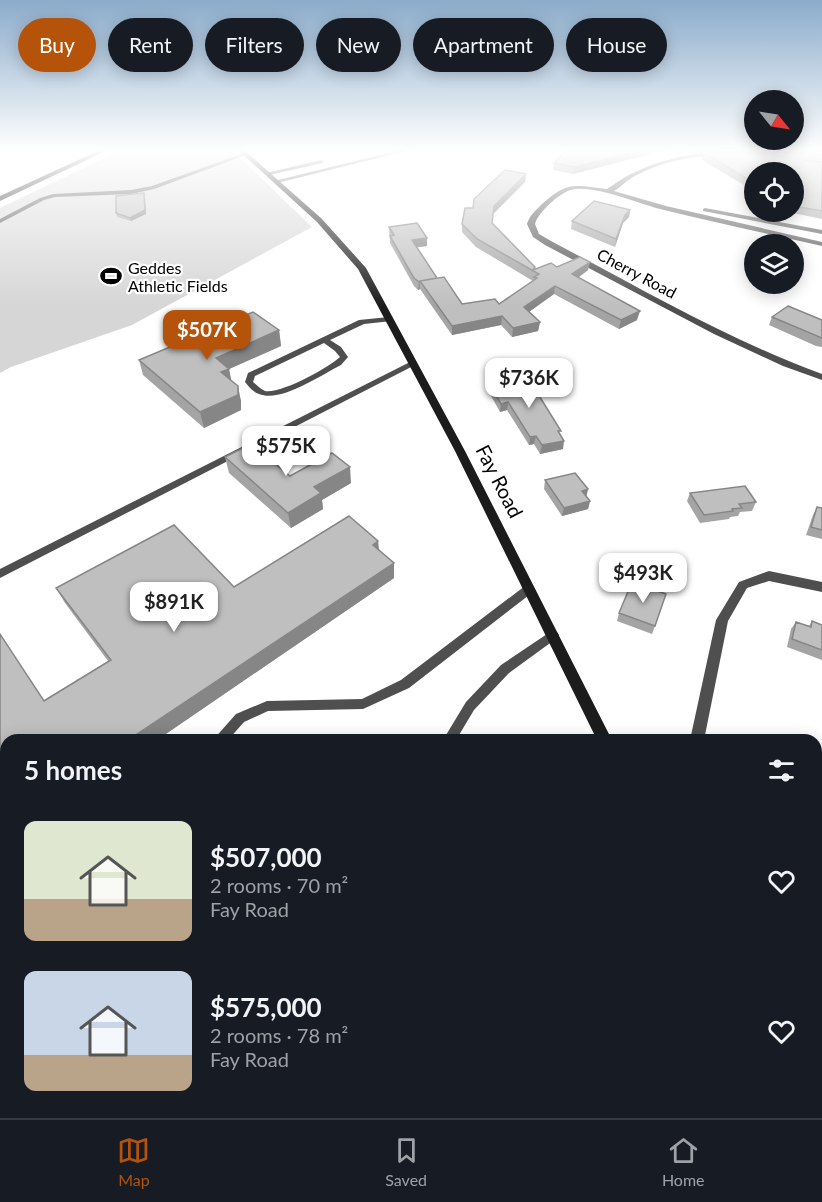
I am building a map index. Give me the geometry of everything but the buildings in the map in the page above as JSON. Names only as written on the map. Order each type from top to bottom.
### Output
[{"type":"street","name":"Fay Road","points":[[299,202],[346,247],[362,268],[602,734]]},
{"type":"street","name":"Cherry Road","points":[[549,202],[533,217],[531,224],[536,235],[767,356],[822,377]]},
{"type":"street","points":[[650,202],[664,208],[822,244]]},
{"type":"street","points":[[659,202],[822,232]]},
{"type":"street","points":[[698,734],[722,620],[742,585],[769,576],[822,587]]},
{"type":"lane","points":[[0,220],[36,202]]},
{"type":"lane","points":[[325,340],[338,349],[344,357],[338,363],[284,390],[273,393],[256,390],[249,382],[251,375],[362,322],[389,319]]},
{"type":"lane","points":[[0,574],[413,364]]},
{"type":"lane","points":[[225,734],[240,718],[267,706],[363,704],[405,684],[529,589]]},
{"type":"lane","points":[[453,734],[470,706],[505,669],[552,635]]},
{"type":"shaded area","name":"Geddes Athletic Fields","points":[[12,202],[286,202],[312,227],[132,325],[11,367],[0,373],[0,208]]},
{"type":"place","name":"Geddes Athletic Fields","points":[[111,276]]}]
